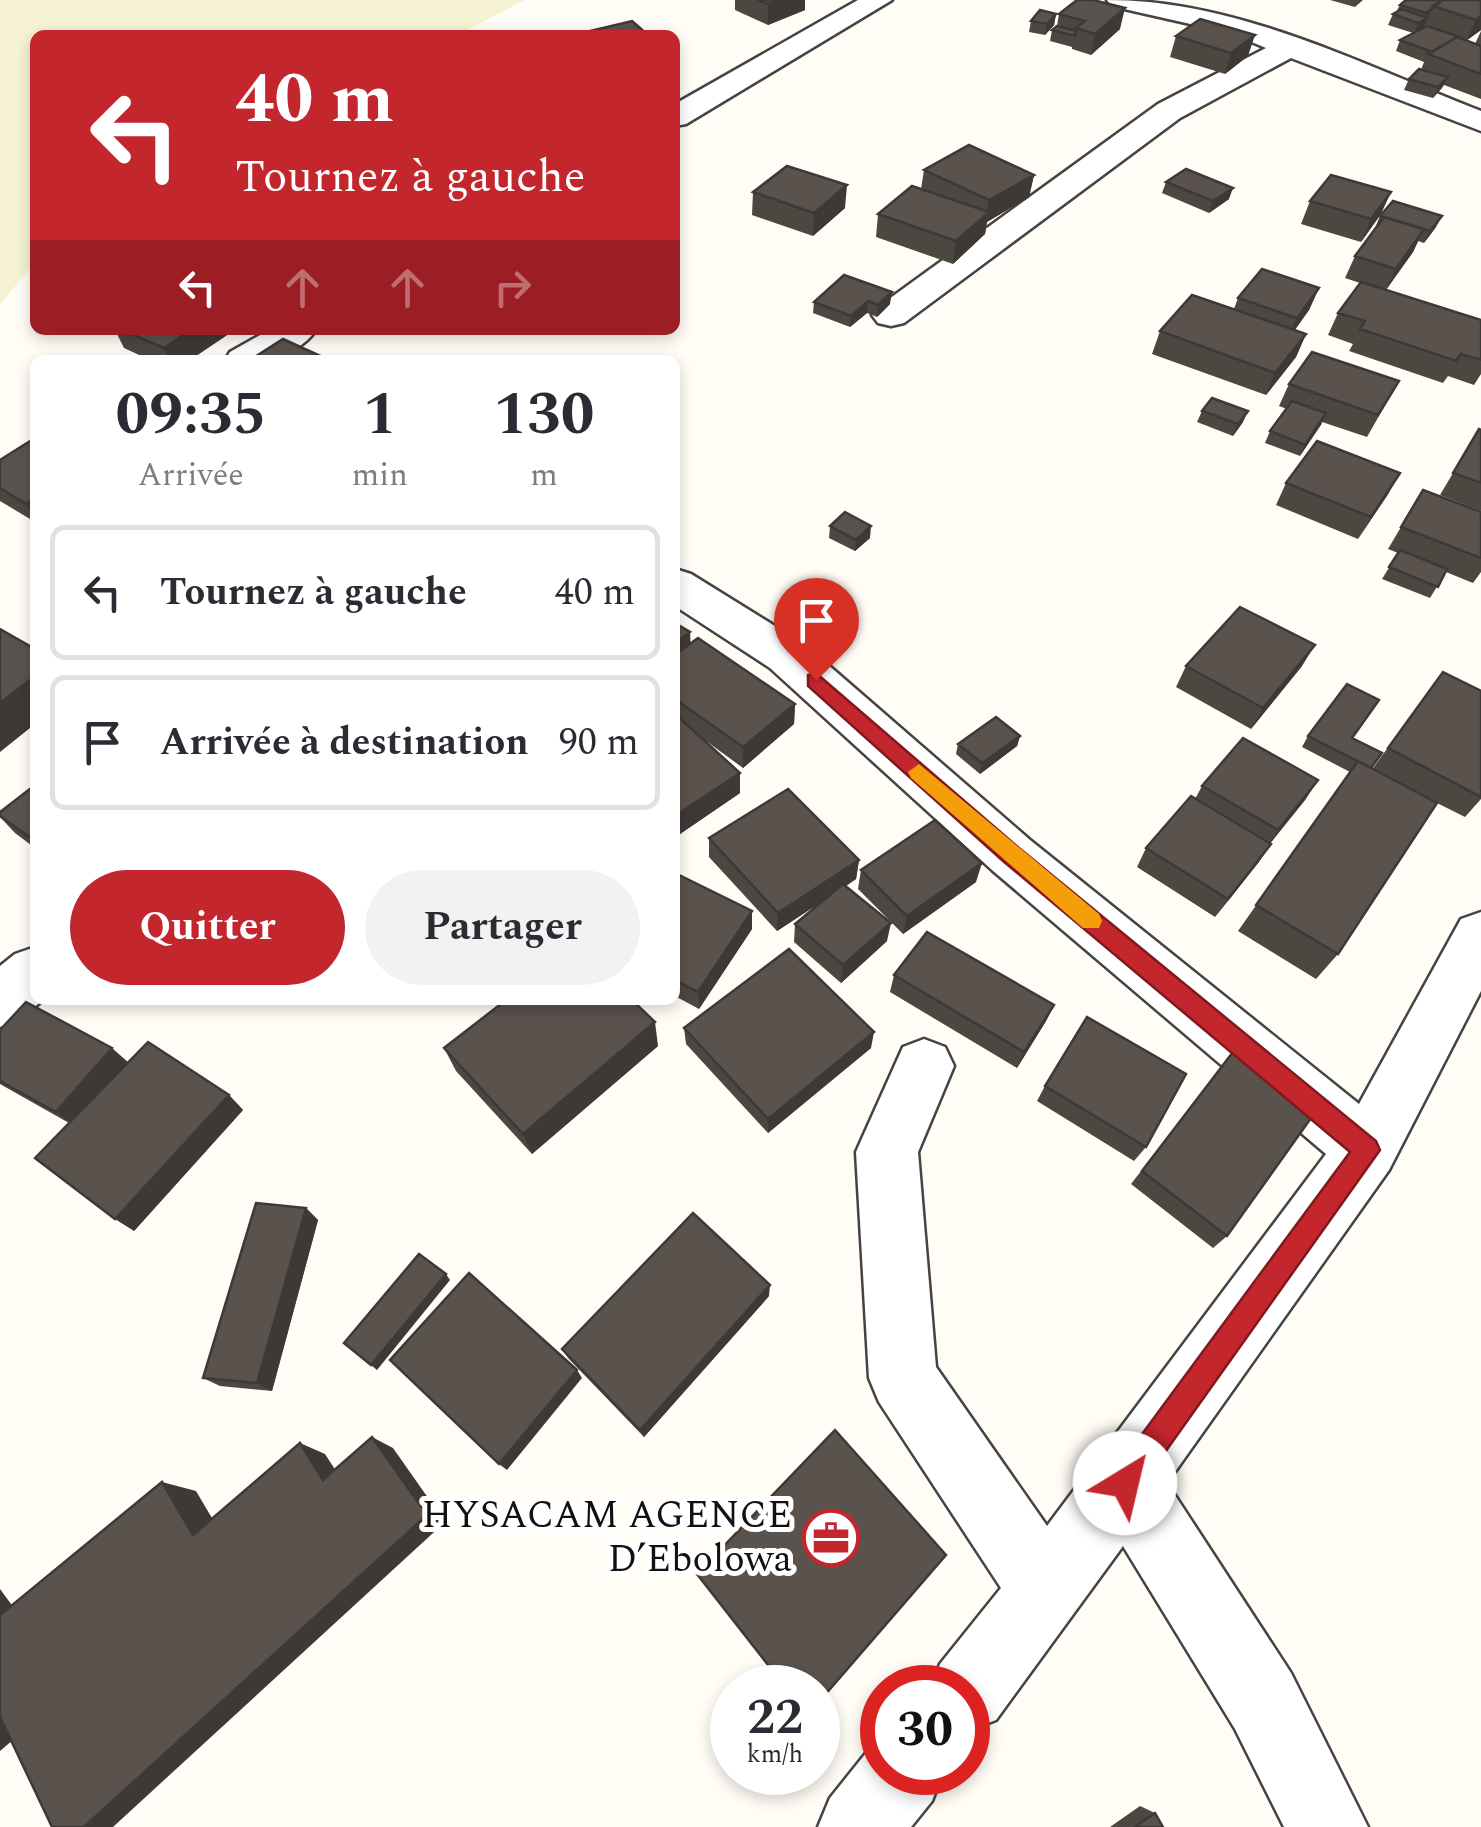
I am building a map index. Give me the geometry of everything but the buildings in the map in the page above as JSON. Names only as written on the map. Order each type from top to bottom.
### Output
[{"type":"street","points":[[680,114],[878,0]]},
{"type":"street","points":[[1120,0],[1239,27],[1481,122]]},
{"type":"street","points":[[891,315],[1169,111],[1288,46]]},
{"type":"street","points":[[253,355],[289,335]]},
{"type":"street","points":[[680,588],[788,656],[1011,854],[1367,1150]]},
{"type":"street","points":[[988,1665],[1367,1150],[1481,936]]},
{"type":"street","points":[[0,1001],[30,976]]},
{"type":"street","points":[[924,1066],[887,1152],[903,1378],[1046,1589]]},
{"type":"street","points":[[1125,1483],[1262,1701],[1327,1827]]},
{"type":"street","points":[[859,1827],[885,1795]]},
{"type":"shaded area","points":[[0,0],[525,0],[467,30],[30,30],[30,269],[0,304]]},
{"type":"slow traffic","points":[[919,772],[1091,921]]},
{"type":"place","name":"HYSACAM AGENCE D’Ebolowa","points":[[831,1538]]},
{"type":"route","points":[[816,680],[1011,854],[1367,1150],[1125,1483]]}]
